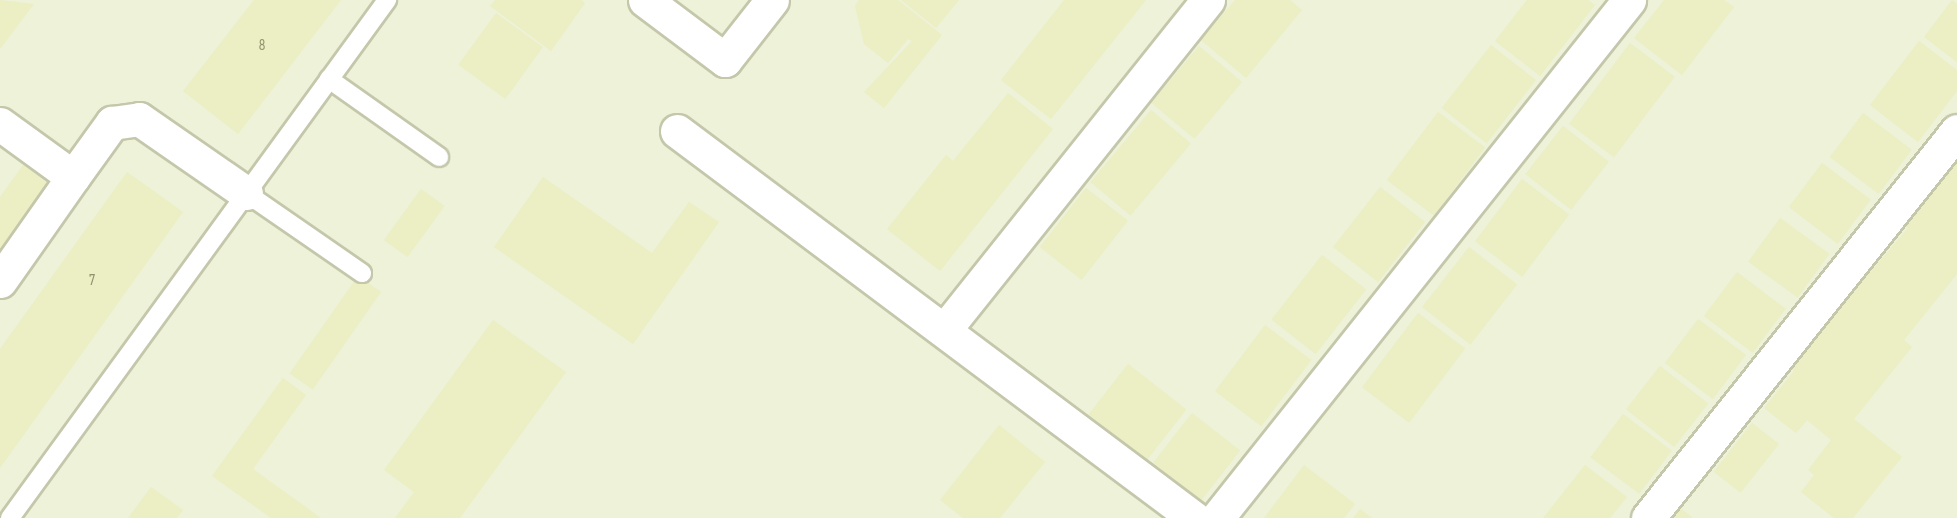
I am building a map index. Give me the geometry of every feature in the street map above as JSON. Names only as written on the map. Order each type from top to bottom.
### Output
[{"type":"street","points":[[645,0],[725,60],[772,0]]},
{"type":"street","points":[[946,328],[1208,0]]},
{"type":"street","points":[[1217,518],[1629,0]]},
{"type":"street","points":[[0,281],[112,123],[139,119],[246,193]]},
{"type":"street","points":[[0,124],[73,177]]},
{"type":"street","points":[[677,130],[946,328],[1194,518]]},
{"type":"street","points":[[1648,518],[1957,132]]},
{"type":"lane","points":[[10,518],[387,0]]},
{"type":"lane","points":[[329,79],[439,157]]},
{"type":"lane","points":[[246,193],[362,273]]},
{"type":"shaded area","points":[[0,0],[1957,0],[1957,518],[0,518]]},
{"type":"building","points":[[0,0],[34,4],[0,49]]},
{"type":"building","points":[[254,0],[341,0],[238,134],[183,91]]},
{"type":"building","points":[[495,0],[581,0],[585,3],[551,51],[490,6]]},
{"type":"building","points":[[859,0],[898,0],[942,35],[884,108],[864,92],[912,41],[908,39],[888,63],[864,44],[855,6]]},
{"type":"building","points":[[901,0],[959,0],[936,28]]},
{"type":"building","points":[[1064,0],[1146,0],[1051,119],[1001,80]]},
{"type":"building","points":[[1235,0],[1290,0],[1302,10],[1246,78],[1201,40]]},
{"type":"building","points":[[1527,0],[1588,0],[1595,5],[1540,76],[1495,41]]},
{"type":"building","points":[[1664,0],[1724,0],[1734,7],[1682,75],[1634,38]]},
{"type":"building","points":[[1952,0],[1957,4],[1957,62],[1924,37]]},
{"type":"building","points":[[496,13],[543,47],[505,99],[458,65]]},
{"type":"building","points":[[1919,41],[1957,70],[1957,91],[1918,142],[1870,105]]},
{"type":"building","points":[[1630,43],[1675,77],[1614,157],[1569,124]]},
{"type":"building","points":[[1491,45],[1536,80],[1487,143],[1442,108]]},
{"type":"building","points":[[1199,46],[1242,82],[1194,139],[1151,103]]},
{"type":"building","points":[[1008,93],[1053,129],[940,271],[887,229],[946,155],[953,161]]},
{"type":"building","points":[[1151,110],[1191,143],[1130,215],[1091,182]]},
{"type":"building","points":[[1438,112],[1485,148],[1434,215],[1387,180]]},
{"type":"building","points":[[1863,113],[1912,150],[1879,194],[1830,157]]},
{"type":"building","points":[[1563,126],[1609,162],[1571,210],[1525,174]]},
{"type":"building","points":[[1957,156],[1957,274],[1904,340],[1912,347],[1854,419],[1902,457],[1853,518],[1834,518],[1801,492],[1814,475],[1808,470],[1831,440],[1807,420],[1796,433],[1764,408],[1794,371],[1789,367],[1908,228],[1903,224]]},
{"type":"building","points":[[1822,163],[1871,200],[1838,244],[1789,207]]},
{"type":"building","points":[[23,165],[50,185],[0,251],[0,197]]},
{"type":"building","points":[[127,172],[183,212],[0,468],[0,349]]},
{"type":"building","points":[[543,177],[652,253],[689,202],[719,222],[633,344],[494,247]]},
{"type":"building","points":[[1522,179],[1569,215],[1522,277],[1475,241]]},
{"type":"building","points":[[1380,187],[1425,222],[1378,282],[1333,247]]},
{"type":"building","points":[[1086,188],[1128,221],[1082,280],[1040,247]]},
{"type":"building","points":[[421,189],[444,206],[407,257],[384,240]]},
{"type":"building","points":[[1780,218],[1829,254],[1798,298],[1748,262]]},
{"type":"building","points":[[1469,247],[1517,285],[1470,344],[1422,307]]},
{"type":"building","points":[[1322,255],[1366,289],[1316,354],[1272,320]]},
{"type":"building","points":[[1737,272],[1786,309],[1753,353],[1704,316]]},
{"type":"building","points":[[358,276],[381,292],[313,390],[290,373]]},
{"type":"building","points":[[1418,313],[1465,349],[1409,423],[1362,387]]},
{"type":"building","points":[[1698,319],[1746,355],[1713,399],[1665,363]]},
{"type":"building","points":[[493,320],[566,372],[460,518],[395,518],[414,492],[384,470]]},
{"type":"building","points":[[1265,325],[1311,360],[1261,426],[1215,391]]},
{"type":"building","points":[[1128,364],[1186,410],[1147,460],[1089,414]]},
{"type":"building","points":[[1660,366],[1708,404],[1674,447],[1626,409]]},
{"type":"building","points":[[283,378],[306,395],[253,469],[321,518],[271,518],[212,476]]},
{"type":"building","points":[[1192,413],[1240,451],[1201,500],[1153,463]]},
{"type":"building","points":[[1623,414],[1672,451],[1639,494],[1591,457]]},
{"type":"building","points":[[1752,423],[1779,444],[1741,493],[1714,472]]},
{"type":"building","points":[[999,425],[1045,462],[1000,518],[963,518],[940,500]]},
{"type":"building","points":[[1304,465],[1355,504],[1344,518],[1264,518]]},
{"type":"building","points":[[1585,465],[1627,497],[1610,518],[1543,518]]},
{"type":"building","points":[[151,487],[183,510],[177,518],[128,518]]},
{"type":"building","points":[[1674,503],[1693,518],[1662,518]]},
{"type":"building","points":[[1360,509],[1372,518],[1353,518]]}]
